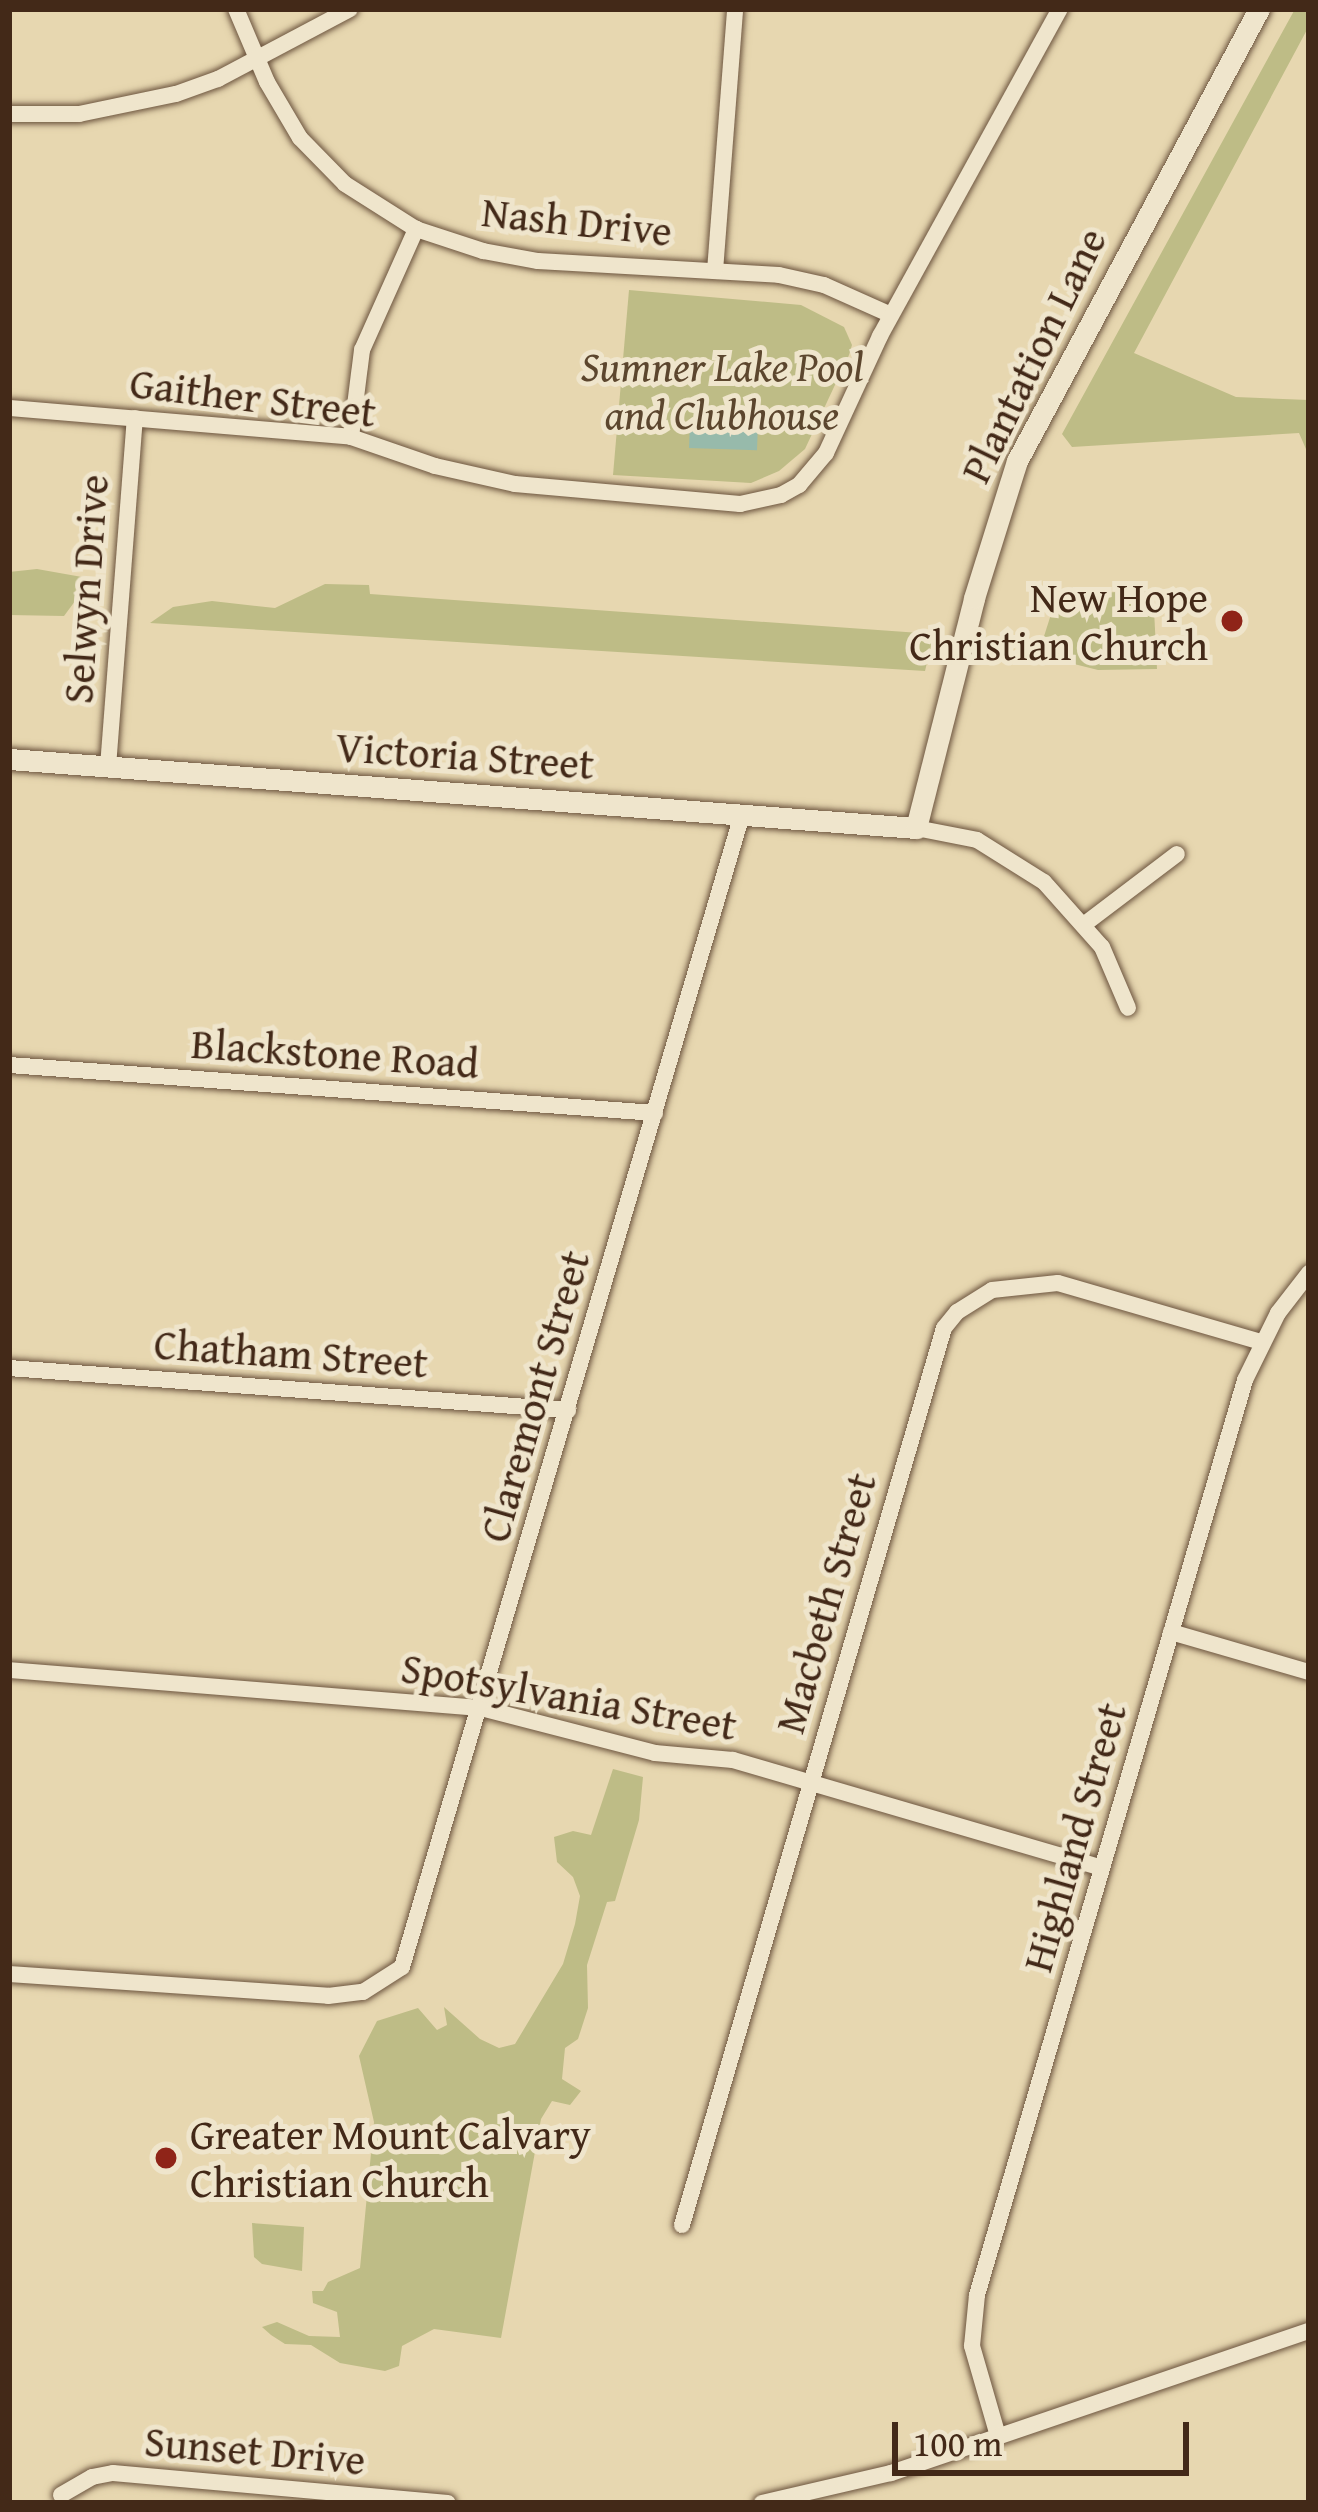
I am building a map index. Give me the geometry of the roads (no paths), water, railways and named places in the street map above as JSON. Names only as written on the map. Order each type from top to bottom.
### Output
[{"type":"street","name":"Nash Drive","points":[[236,9],[284,114],[325,165],[416,229],[483,251],[538,261],[715,271],[824,285],[891,315]]},
{"type":"street","points":[[9,114],[79,114],[133,106],[218,79],[350,9]]},
{"type":"street","points":[[715,271],[735,9]]},
{"type":"street","name":"Gaither Street","points":[[9,408],[351,437],[435,466],[515,484],[761,502],[799,485],[826,453],[891,315],[1060,9]]},
{"type":"street","name":"Plantation Lane","points":[[916,828],[974,598],[1017,461],[1259,9]]},
{"type":"street","points":[[351,437],[362,350],[416,229]]},
{"type":"street","name":"Selwyn Drive","points":[[108,767],[135,418]]},
{"type":"street","name":"Victoria Street","points":[[9,759],[916,828]]},
{"type":"street","name":"Claremont Street","points":[[9,1974],[328,1996],[378,1985],[401,1967],[742,815]]},
{"type":"street","points":[[916,828],[998,850],[1044,882],[1085,923],[1113,966],[1128,1008]]},
{"type":"street","points":[[1085,923],[1177,854]]},
{"type":"street","name":"Blackstone Road","points":[[9,1065],[655,1113]]},
{"type":"street","name":"Highland Street","points":[[998,2436],[976,2367],[973,2321],[1245,1379],[1261,1342],[1309,1273]]},
{"type":"street","name":"Macbeth Street","points":[[682,2225],[936,1347],[957,1312],[1004,1286],[1058,1283],[1261,1342]]},
{"type":"street","name":"Chatham Street","points":[[9,1368],[568,1410]]},
{"type":"street","points":[[1172,1632],[1309,1672]]},
{"type":"street","name":"Spotsylvania Street","points":[[9,1670],[481,1708],[655,1753],[733,1760],[1102,1868]]},
{"type":"street","points":[[762,2503],[891,2473],[1309,2331]]},
{"type":"street","name":"Sunset Drive","points":[[61,2495],[92,2477],[112,2473],[448,2503]]},
{"type":"place","name":"New Hope Christian Church","points":[[1232,621]]},
{"type":"place","name":"Greater Mount Calvary Christian Church","points":[[166,2158]]},
{"type":"park label","name":"Sumner Lake Pool and Clubhouse","points":[[722,390]]}]
